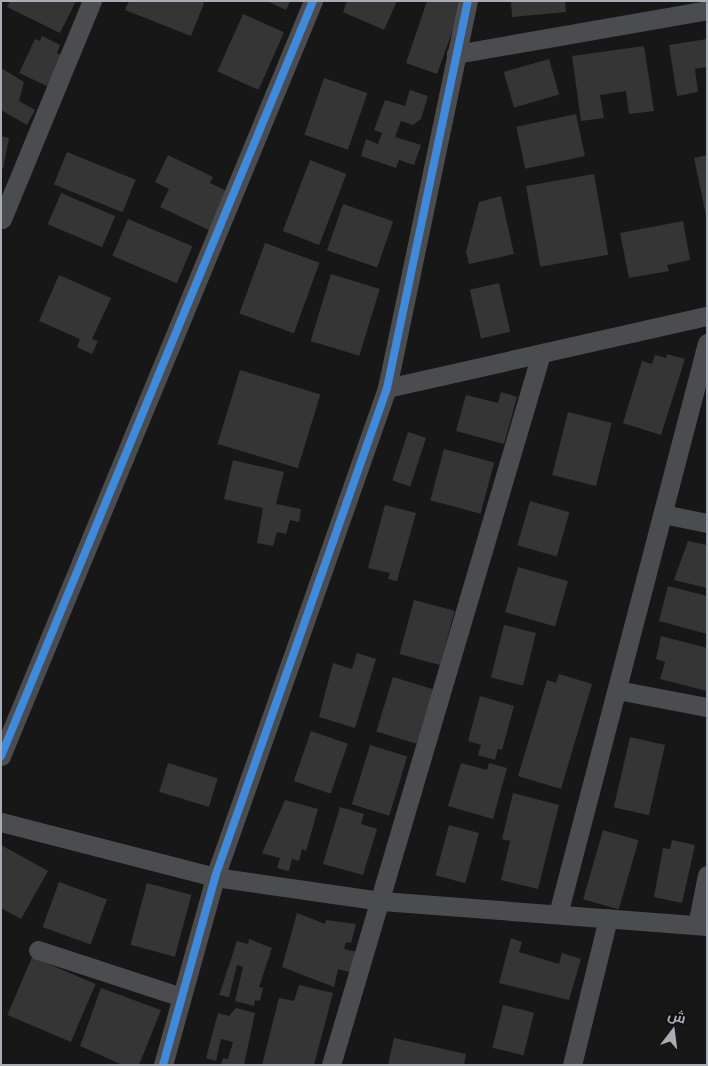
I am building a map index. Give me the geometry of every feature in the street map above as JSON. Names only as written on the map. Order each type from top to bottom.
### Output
[{"type":"street","points":[[2,219],[92,1]]},
{"type":"street","points":[[1,756],[313,1]]},
{"type":"street","points":[[163,1065],[215,877],[387,388],[468,1]]},
{"type":"street","points":[[456,54],[707,10]]},
{"type":"street","points":[[387,388],[707,316]]},
{"type":"street","points":[[558,914],[707,343]]},
{"type":"street","points":[[331,1065],[382,901],[541,354]]},
{"type":"street","points":[[663,514],[707,523]]},
{"type":"street","points":[[617,690],[707,707]]},
{"type":"street","points":[[1,822],[215,877],[382,901],[608,918],[702,925],[707,875]]},
{"type":"street","points":[[572,1065],[608,918]]},
{"type":"street","points":[[38,950],[182,997]]},
{"type":"building","points":[[10,1],[76,1],[60,33],[7,7]]},
{"type":"building","points":[[129,1],[201,1],[204,3],[191,36],[125,10]]},
{"type":"building","points":[[267,1],[290,1],[286,10]]},
{"type":"building","points":[[347,1],[397,1],[384,30],[343,12]]},
{"type":"building","points":[[427,1],[463,1],[437,74],[406,63]]},
{"type":"building","points":[[511,1],[565,1],[566,12],[512,17]]},
{"type":"building","points":[[243,14],[284,32],[258,90],[217,72]]},
{"type":"building","points":[[42,36],[60,45],[57,53],[64,56],[49,87],[19,73],[35,39],[40,41]]},
{"type":"building","points":[[707,39],[707,67],[695,69],[698,92],[677,96],[669,45]]},
{"type":"building","points":[[644,46],[654,111],[629,114],[626,91],[600,95],[604,118],[581,121],[572,56]]},
{"type":"building","points":[[549,59],[559,95],[514,108],[504,72]]},
{"type":"building","points":[[1,68],[24,82],[19,101],[35,110],[27,125],[1,110]]},
{"type":"building","points":[[324,78],[367,93],[348,150],[304,135]]},
{"type":"building","points":[[410,90],[428,96],[421,119],[413,125],[401,121],[395,137],[421,145],[414,165],[399,160],[396,168],[361,156],[366,139],[378,144],[382,133],[374,130],[385,100],[405,106]]},
{"type":"building","points":[[576,114],[585,156],[525,169],[516,127]]},
{"type":"building","points":[[1,136],[9,138],[3,169],[1,168]]},
{"type":"building","points":[[67,152],[136,180],[123,212],[54,184]]},
{"type":"building","points":[[168,155],[213,177],[210,183],[227,191],[209,230],[160,207],[169,189],[155,182]]},
{"type":"building","points":[[707,155],[707,215],[706,215],[694,158]]},
{"type":"building","points":[[310,160],[346,174],[319,245],[283,231]]},
{"type":"building","points":[[594,174],[608,255],[540,267],[526,186]]},
{"type":"building","points":[[61,193],[115,216],[102,247],[48,224]]},
{"type":"building","points":[[501,196],[514,254],[469,264],[466,252],[479,202]]},
{"type":"building","points":[[343,204],[393,221],[377,268],[327,250]]},
{"type":"building","points":[[128,219],[192,246],[177,283],[112,256]]},
{"type":"building","points":[[683,221],[690,260],[667,265],[669,271],[629,278],[620,233]]},
{"type":"building","points":[[265,243],[320,263],[294,333],[239,313]]},
{"type":"building","points":[[331,274],[380,289],[359,356],[311,341]]},
{"type":"building","points":[[59,275],[111,298],[92,339],[98,341],[92,354],[77,347],[80,339],[39,321]]},
{"type":"building","points":[[499,283],[510,332],[481,338],[470,290]]},
{"type":"building","points":[[667,354],[685,359],[661,435],[623,423],[642,361],[652,364],[655,355],[666,358]]},
{"type":"building","points":[[240,370],[320,395],[298,468],[217,444]]},
{"type":"building","points":[[501,392],[517,397],[504,444],[456,431],[466,395],[498,403]]},
{"type":"building","points":[[568,412],[612,423],[596,486],[552,475]]},
{"type":"building","points":[[408,432],[426,438],[410,486],[392,481]]},
{"type":"building","points":[[444,449],[494,462],[481,514],[430,500]]},
{"type":"building","points":[[233,460],[284,472],[276,504],[301,509],[299,522],[290,520],[286,534],[277,532],[273,546],[257,543],[263,508],[224,499]]},
{"type":"building","points":[[530,501],[569,512],[557,557],[517,545]]},
{"type":"building","points":[[385,505],[416,513],[397,581],[388,579],[390,573],[368,568]]},
{"type":"building","points":[[688,541],[707,545],[707,588],[674,580]]},
{"type":"building","points":[[518,567],[568,581],[555,627],[505,612]]},
{"type":"building","points":[[668,586],[707,596],[707,634],[659,621]]},
{"type":"building","points":[[414,600],[455,611],[440,665],[400,654]]},
{"type":"building","points":[[504,625],[536,633],[523,685],[491,677]]},
{"type":"building","points":[[661,636],[707,648],[707,691],[660,679],[665,662],[656,659]]},
{"type":"building","points":[[357,653],[376,659],[355,728],[319,717],[333,663],[352,669]]},
{"type":"building","points":[[559,674],[592,684],[561,789],[518,776],[547,680],[556,683]]},
{"type":"building","points":[[393,677],[433,689],[416,744],[376,732]]},
{"type":"building","points":[[480,696],[514,706],[502,750],[498,749],[495,760],[478,755],[481,745],[468,741]]},
{"type":"building","points":[[311,731],[348,744],[331,794],[294,781]]},
{"type":"building","points":[[630,737],[665,745],[649,815],[614,807]]},
{"type":"building","points":[[370,745],[407,756],[389,816],[352,804]]},
{"type":"building","points":[[168,763],[218,778],[209,807],[159,792]]},
{"type":"building","points":[[461,763],[487,770],[489,763],[507,768],[493,819],[448,806]]},
{"type":"building","points":[[513,793],[559,805],[538,889],[501,880],[510,841],[502,839]]},
{"type":"building","points":[[285,800],[318,809],[306,851],[302,849],[299,861],[292,859],[289,871],[277,868],[280,858],[262,853]]},
{"type":"building","points":[[340,807],[364,814],[361,824],[377,829],[363,875],[323,864]]},
{"type":"building","points":[[449,825],[479,833],[465,883],[436,875]]},
{"type":"building","points":[[603,830],[639,840],[619,909],[583,899]]},
{"type":"building","points":[[672,840],[695,845],[682,903],[654,897],[663,848],[670,849]]},
{"type":"building","points":[[1,845],[48,871],[21,919],[1,908]]},
{"type":"building","points":[[59,882],[107,899],[91,945],[43,927]]},
{"type":"building","points":[[147,883],[191,895],[175,957],[130,945]]},
{"type":"building","points":[[297,913],[325,924],[326,920],[356,924],[351,943],[346,942],[344,949],[358,952],[352,973],[338,969],[334,987],[282,967]]},
{"type":"building","points":[[511,938],[522,942],[519,952],[559,964],[562,953],[581,959],[569,1000],[499,983]]},
{"type":"building","points":[[249,939],[272,948],[259,987],[263,988],[260,1001],[255,1000],[254,1006],[235,1001],[243,967],[237,965],[229,997],[219,995],[237,941],[248,944]]},
{"type":"building","points":[[32,957],[96,984],[71,1042],[7,1015]]},
{"type":"building","points":[[299,985],[333,993],[314,1065],[262,1065],[279,998],[294,1001]]},
{"type":"building","points":[[101,988],[161,1010],[139,1065],[123,1065],[80,1046]]},
{"type":"building","points":[[503,1005],[534,1013],[523,1055],[492,1048]]},
{"type":"building","points":[[236,1008],[255,1013],[244,1065],[221,1065],[223,1058],[228,1059],[233,1042],[221,1039],[216,1061],[206,1058],[218,1013],[229,1016]]},
{"type":"building","points":[[394,1038],[466,1054],[464,1065],[388,1065]]},
{"type":"cycle path","points":[[1,756],[313,1]]},
{"type":"cycle path","points":[[163,1065],[215,877],[387,388],[468,1]]}]
